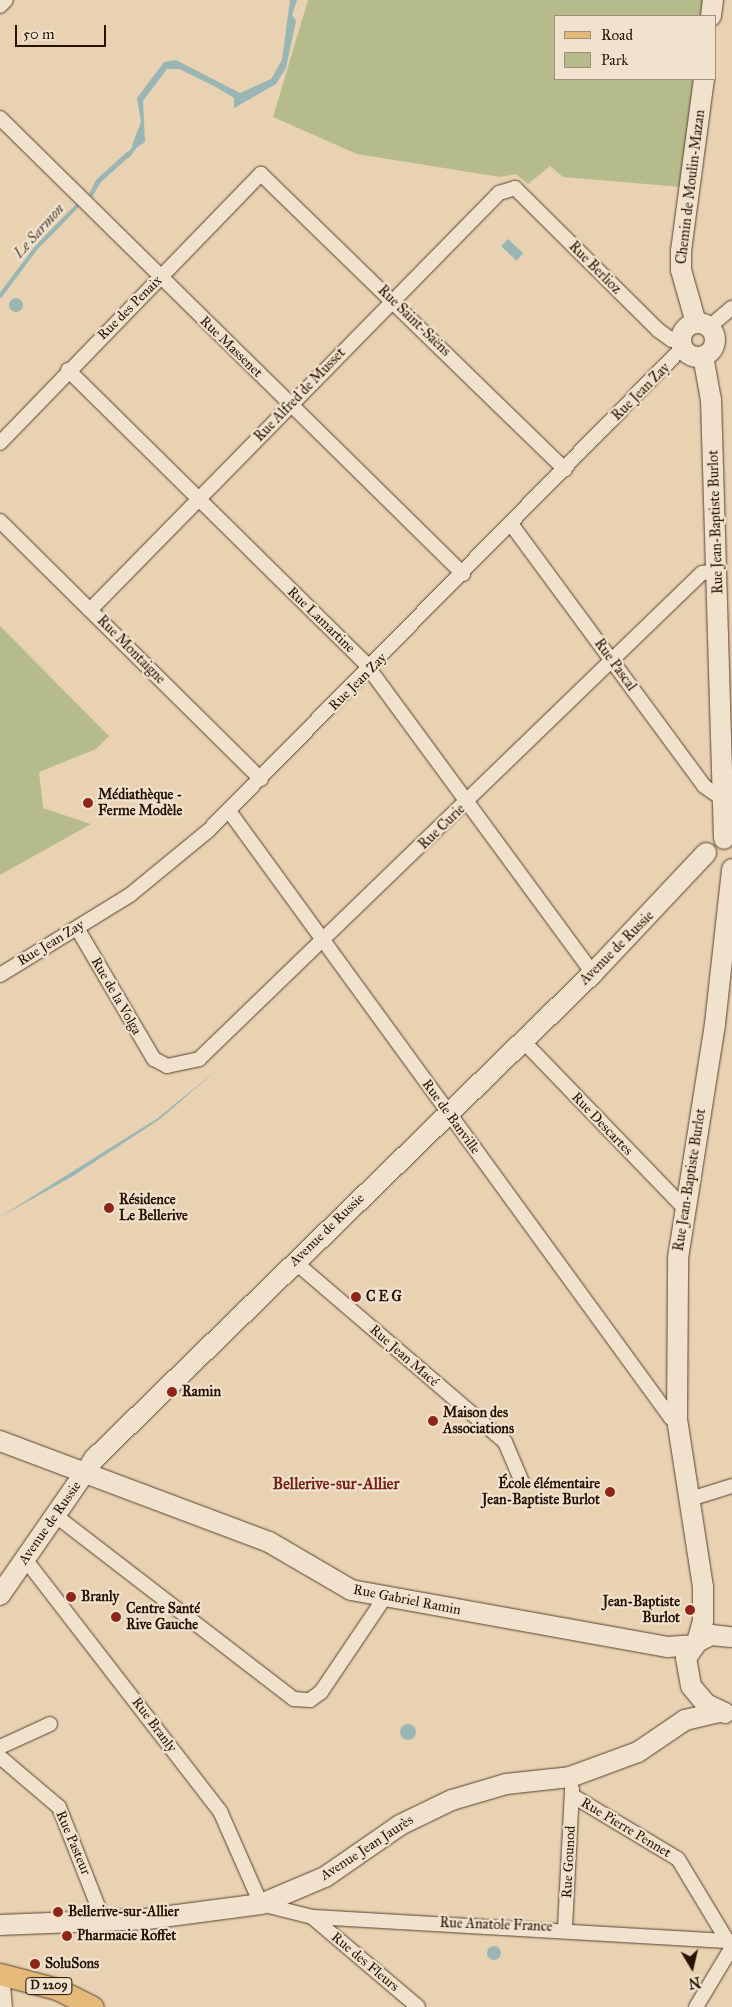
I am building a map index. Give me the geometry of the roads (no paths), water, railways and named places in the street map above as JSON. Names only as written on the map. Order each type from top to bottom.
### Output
[{"type":"main road","name":"D 2209","points":[[1,1974],[57,1989],[93,2007]]},
{"type":"street","points":[[0,6],[6,0]]},
{"type":"street","points":[[711,15],[713,0]]},
{"type":"street","name":"Chemin de Moulin-Mazan","points":[[703,325],[681,270],[681,251],[704,80]]},
{"type":"street","name":"Rue Massenet","points":[[0,118],[463,574]]},
{"type":"street","name":"Rue des Penaix","points":[[0,443],[68,370],[261,174]]},
{"type":"street","name":"Rue Saint-Saëns","points":[[261,174],[393,300],[565,470]]},
{"type":"street","name":"Rue Alfred de Musset","points":[[90,610],[499,193],[515,188]]},
{"type":"street","name":"Rue Berlioz","points":[[515,188],[658,330],[681,344]]},
{"type":"street","points":[[703,325],[714,345],[703,356],[689,355],[681,344],[683,330],[703,325],[732,308]]},
{"type":"street","name":"Rue Jean Zay","points":[[0,975],[130,895],[229,811],[565,470],[681,344]]},
{"type":"street","name":"Rue Jean-Baptiste Burlot","points":[[703,356],[711,400],[730,841]]},
{"type":"street","name":"Rue Lamartine","points":[[68,370],[370,670],[593,973]]},
{"type":"street","name":"Rue Montaigne","points":[[0,521],[261,779]]},
{"type":"street","name":"Rue Pascal","points":[[511,524],[704,786],[729,803]]},
{"type":"street","name":"Rue Curie","points":[[158,1061],[166,1066],[199,1059],[323,943],[702,573],[718,571]]},
{"type":"street","name":"Rue de Banville","points":[[229,811],[323,943],[670,1418],[677,1419]]},
{"type":"street","name":"Avenue de Russie","points":[[0,1594],[85,1473],[291,1266],[593,973],[679,886],[720,866],[712,842],[730,841]]},
{"type":"street","name":"Rue Jean-Baptiste Burlot","points":[[720,866],[727,892],[715,1024],[684,1208],[678,1258],[677,1419],[703,1586],[703,1621],[695,1644],[686,1658],[686,1675],[706,1704],[725,1712]]},
{"type":"street","name":"Rue de la Volga","points":[[77,928],[158,1061]]},
{"type":"street","name":"Rue Descartes","points":[[522,1040],[684,1208]]},
{"type":"street","name":"Rue Jean Macé","points":[[291,1266],[302,1268],[505,1442],[522,1482]]},
{"type":"street","name":"Rue Gabriel Ramin","points":[[0,1441],[270,1542],[331,1580],[385,1597],[581,1628],[667,1647],[695,1644],[711,1635],[732,1637]]},
{"type":"street","points":[[690,1499],[732,1486]]},
{"type":"street","points":[[56,1516],[294,1699],[310,1700],[321,1692],[385,1597]]},
{"type":"street","name":"Rue Branly","points":[[25,1559],[220,1811],[261,1904]]},
{"type":"street","name":"Rue Jean-Baptiste Burlot","points":[[703,1586],[716,1617],[732,1637]]},
{"type":"street","name":"Avenue Jean Jaurès","points":[[0,1925],[104,1922],[261,1904],[325,1877],[400,1825],[452,1800],[506,1784],[572,1786],[638,1752],[685,1720],[725,1712]]},
{"type":"street","points":[[0,1747],[50,1724]]},
{"type":"street","name":"Rue Pasteur","points":[[0,1757],[59,1807],[104,1922]]},
{"type":"street","name":"Rue Gounod","points":[[565,1928],[572,1786]]},
{"type":"street","name":"Rue Pierre Pennet","points":[[572,1786],[678,1859],[730,1942]]},
{"type":"street","name":"Rue Anatole France","points":[[261,1904],[312,1917],[565,1928],[730,1942]]},
{"type":"street","name":"Rue des Fleurs","points":[[312,1917],[418,2007]]},
{"type":"street","points":[[696,2007],[730,1942]]},
{"type":"street","points":[[1,1974],[5,2007]]},
{"type":"water","points":[[290,0],[297,0],[292,15],[296,21],[286,68],[276,84],[234,108],[234,98],[214,86],[179,69],[167,69],[143,101],[145,142],[136,148],[132,145],[141,122],[137,98],[164,62],[176,60],[240,93],[271,79],[282,60]]},
{"type":"water","points":[[128,151],[132,154],[101,182],[92,197],[89,194],[96,180]]},
{"type":"water","points":[[508,239],[523,253],[517,261],[501,246]]},
{"type":"water","points":[[13,298],[19,298],[23,305],[19,312],[13,312],[9,308],[9,302]]},
{"type":"water","points":[[218,1069],[160,1119],[73,1176],[0,1217],[158,1118]]},
{"type":"water","points":[[405,1724],[411,1724],[416,1729],[414,1738],[405,1740],[400,1735],[400,1729]]},
{"type":"water","points":[[491,1946],[497,1946],[501,1953],[497,1960],[491,1960],[487,1956],[487,1950]]},
{"type":"waterway","name":"Le Sarmon","points":[[128,156],[137,144]]},
{"type":"waterway","name":"Le Sarmon","points":[[0,296],[36,248],[77,206]]},
{"type":"place","name":"Médiathèque - Ferme Modèle","points":[[88,803]]},
{"type":"place","name":"Résidence Le Bellerive","points":[[109,1208]]},
{"type":"place","name":"C E G","points":[[356,1297]]},
{"type":"place","name":"Ramin","points":[[172,1392]]},
{"type":"place","name":"Maison des Associations","points":[[433,1421]]},
{"type":"place","name":"École élémentaire Jean-Baptiste Burlot","points":[[610,1492]]},
{"type":"place","name":"Branly","points":[[71,1597]]},
{"type":"place","name":"Jean-Baptiste Burlot","points":[[690,1610]]},
{"type":"place","name":"Centre Santé Rive Gauche","points":[[116,1617]]},
{"type":"place","name":"Bellerive-sur-Allier","points":[[58,1912]]},
{"type":"place","name":"Pharmacie Roffet","points":[[67,1936]]},
{"type":"place","name":"SoluSons","points":[[35,1964]]},
{"type":"district","name":"Bellerive-sur-Allier","points":[[336,1484]]}]
